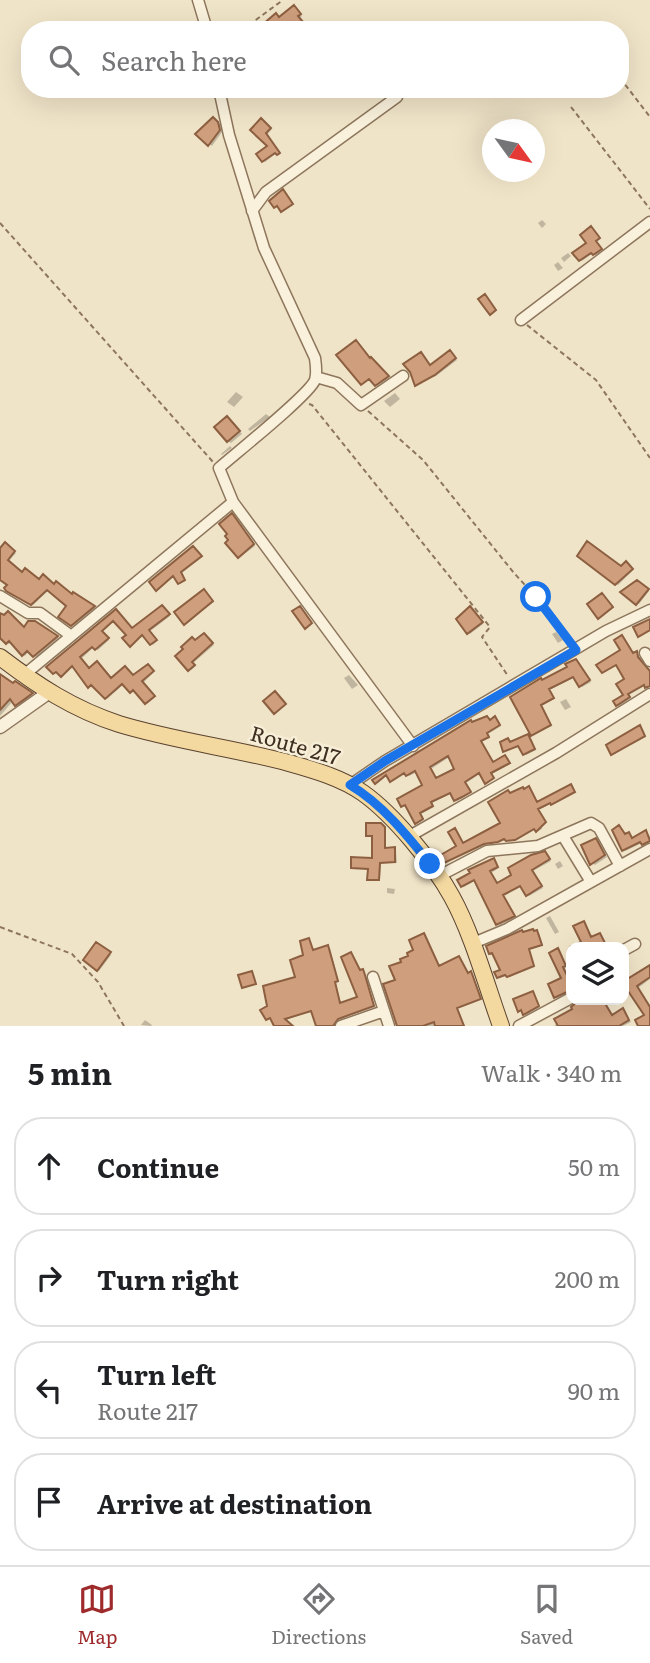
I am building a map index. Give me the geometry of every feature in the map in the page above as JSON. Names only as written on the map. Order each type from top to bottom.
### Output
[{"type":"main road","name":"Route 217","points":[[0,657],[48,692],[116,723],[273,759],[325,775],[364,794],[408,837],[439,876],[453,899],[501,1026]]},
{"type":"street","points":[[198,0],[204,21]]},
{"type":"street","points":[[221,98],[229,135],[264,248],[315,358],[316,377],[295,402],[219,468],[233,502],[413,746]]},
{"type":"street","points":[[252,211],[267,192],[396,98]]},
{"type":"street","points":[[521,320],[650,222]]},
{"type":"street","points":[[316,377],[337,383],[361,405],[403,376]]},
{"type":"street","points":[[24,675],[233,502]]},
{"type":"street","points":[[0,596],[28,613],[40,613],[70,635]]},
{"type":"street","points":[[350,785],[606,631],[650,610]]},
{"type":"street","points":[[0,727],[48,692]]},
{"type":"street","points":[[408,837],[556,753],[650,694]]},
{"type":"street","points":[[439,876],[487,851],[538,846],[591,823],[596,824],[620,866]]},
{"type":"street","points":[[563,836],[591,882]]},
{"type":"street","points":[[471,944],[507,929],[650,849]]},
{"type":"street","points":[[629,947],[635,944]]},
{"type":"street","points":[[373,977],[390,1026]]},
{"type":"street","points":[[519,1026],[566,1001]]},
{"type":"street","points":[[341,1026],[384,1010]]},
{"type":"path","points":[[255,21],[284,0]]},
{"type":"path","points":[[629,90],[650,117]]},
{"type":"path","points":[[571,107],[650,209]]},
{"type":"path","points":[[0,223],[219,468]]},
{"type":"path","points":[[521,320],[596,380],[650,458]]},
{"type":"path","points":[[295,402],[313,405],[490,628],[482,637],[515,686]]},
{"type":"path","points":[[361,405],[423,460],[576,650]]},
{"type":"path","points":[[0,927],[72,954],[98,982],[124,1026]]},
{"type":"building","points":[[294,5],[301,14],[298,16],[302,21],[267,21],[276,13],[279,17]]},
{"type":"building","points":[[213,117],[220,130],[208,146],[195,134]]},
{"type":"building","points":[[261,118],[271,128],[266,133],[280,153],[275,153],[262,162],[256,154],[267,146],[250,130]]},
{"type":"building","points":[[283,189],[293,204],[281,212],[269,201]]},
{"type":"building","points":[[591,226],[600,238],[596,241],[602,249],[579,261],[572,253],[586,243],[580,235]]},
{"type":"building","points":[[485,294],[496,310],[490,315],[478,299]]},
{"type":"building","points":[[356,340],[389,376],[375,386],[369,379],[361,385],[336,355]]},
{"type":"building","points":[[450,350],[456,358],[435,375],[415,386],[410,372],[403,364],[421,352],[430,365]]},
{"type":"building","points":[[227,416],[240,431],[227,442],[214,427]]},
{"type":"building","points":[[232,513],[254,544],[238,558],[225,543],[228,540],[225,536],[227,534],[219,524]]},
{"type":"building","points":[[587,541],[621,566],[626,561],[633,569],[615,585],[577,556]]},
{"type":"building","points":[[5,542],[15,551],[8,560],[22,572],[25,568],[39,579],[43,574],[54,584],[56,581],[72,594],[73,592],[95,606],[71,626],[58,617],[66,606],[47,590],[31,605],[6,591],[4,588],[7,585],[0,580],[0,548]]},
{"type":"building","points":[[193,546],[202,556],[181,572],[185,580],[178,584],[173,576],[156,591],[149,582]]},
{"type":"building","points":[[637,580],[649,589],[636,605],[620,592]]},
{"type":"building","points":[[204,589],[213,601],[184,625],[174,612]]},
{"type":"building","points":[[602,593],[613,607],[598,619],[587,604]]},
{"type":"building","points":[[162,605],[170,614],[149,630],[157,640],[150,645],[142,635],[130,647],[122,638],[126,635],[113,621],[102,631],[109,638],[95,650],[92,647],[80,657],[89,668],[97,661],[111,678],[125,666],[133,675],[148,664],[154,671],[142,681],[155,696],[145,704],[133,690],[130,693],[122,684],[105,699],[91,685],[88,688],[72,666],[61,677],[46,667],[116,609],[132,628]]},
{"type":"building","points":[[300,606],[312,623],[305,629],[292,611]]},
{"type":"building","points":[[470,606],[483,622],[467,634],[456,619]]},
{"type":"building","points":[[8,611],[24,627],[28,621],[35,621],[58,636],[33,657],[27,651],[22,656],[9,641],[6,644],[0,638],[0,613],[4,615]]},
{"type":"building","points":[[650,619],[650,630],[638,637],[633,627]]},
{"type":"building","points":[[204,633],[213,643],[192,662],[195,665],[188,671],[175,656],[192,637],[195,640]]},
{"type":"building","points":[[622,635],[633,653],[637,651],[638,657],[650,671],[650,686],[645,688],[644,685],[628,694],[630,697],[616,706],[613,701],[623,695],[616,684],[624,679],[616,665],[602,673],[596,665],[620,650],[614,640]]},
{"type":"building","points":[[576,659],[590,680],[579,687],[573,677],[549,689],[554,698],[541,705],[551,725],[531,736],[510,697],[541,678],[542,680],[567,667],[565,664]]},
{"type":"building","points":[[0,674],[33,693],[15,706],[10,699],[0,710]]},
{"type":"building","points":[[275,691],[286,704],[274,714],[263,701]]},
{"type":"building","points":[[487,716],[490,720],[495,716],[500,725],[487,733],[489,737],[481,741],[493,762],[505,755],[510,763],[491,773],[494,778],[485,784],[479,773],[465,782],[471,792],[454,801],[450,793],[431,802],[433,806],[420,813],[423,819],[415,824],[405,805],[401,807],[397,799],[422,785],[415,771],[406,776],[404,773],[390,782],[386,775],[375,784],[372,780],[471,720],[472,722]],"holes":[[[448,756],[454,769],[436,778],[430,767]]]},
{"type":"building","points":[[640,725],[645,736],[611,755],[606,745]]},
{"type":"building","points":[[528,734],[535,749],[523,755],[518,746],[503,752],[500,742],[508,738],[510,742]]},
{"type":"building","points":[[571,784],[575,792],[538,809],[546,822],[536,832],[534,829],[515,840],[504,839],[484,844],[444,863],[439,856],[456,846],[448,832],[455,828],[463,843],[500,823],[488,802],[508,790],[510,793],[529,786],[537,802]]},
{"type":"building","points":[[366,823],[381,823],[385,827],[385,848],[395,847],[395,862],[380,863],[379,880],[367,880],[368,869],[351,868],[351,857],[372,858],[372,836],[366,836]]},
{"type":"building","points":[[619,825],[625,834],[629,832],[632,838],[646,830],[650,841],[642,845],[640,842],[622,851],[612,830]]},
{"type":"building","points":[[596,838],[605,855],[590,865],[581,845]]},
{"type":"building","points":[[545,851],[550,859],[532,870],[542,886],[526,896],[520,886],[503,895],[515,916],[496,925],[474,880],[461,887],[457,880],[470,873],[468,870],[494,858],[498,867],[490,871],[497,883],[511,875],[508,868],[531,855]]},
{"type":"building","points":[[584,921],[591,937],[600,933],[604,942],[581,942],[573,926]]},
{"type":"building","points":[[522,930],[537,930],[542,945],[529,949],[534,966],[507,977],[505,975],[497,978],[494,972],[500,970],[486,946]]},
{"type":"building","points":[[424,933],[439,966],[459,956],[468,973],[471,971],[481,999],[457,1008],[464,1026],[435,1026],[434,1022],[423,1026],[397,1026],[383,984],[395,980],[389,966],[401,962],[400,959],[413,950],[409,940]]},
{"type":"building","points":[[309,938],[313,950],[328,945],[338,981],[335,982],[340,1003],[357,997],[341,957],[351,952],[360,970],[363,969],[374,1006],[338,1019],[333,1026],[316,1026],[311,1011],[285,1019],[293,1026],[274,1026],[270,1018],[266,1020],[260,1010],[267,1006],[263,986],[295,977],[290,960],[303,955],[300,941]]},
{"type":"building","points":[[96,942],[111,952],[97,971],[83,960]]},
{"type":"building","points":[[558,948],[566,966],[563,967],[566,973],[566,992],[554,998],[548,984],[561,978],[549,953]]},
{"type":"building","points":[[650,965],[650,977],[637,986],[650,1007],[650,1026],[638,1026],[635,1020],[644,1015],[629,992],[629,978]]},
{"type":"building","points":[[252,971],[256,984],[242,988],[238,975]]},
{"type":"building","points":[[533,991],[539,1006],[523,1015],[521,1010],[518,1012],[513,999]]},
{"type":"building","points":[[606,1005],[612,1015],[623,1008],[629,1020],[619,1026],[558,1026],[554,1019],[572,1009],[571,1007]]},
{"type":"route","points":[[430,864],[386,814],[350,785],[385,761],[576,650],[536,597]]}]
